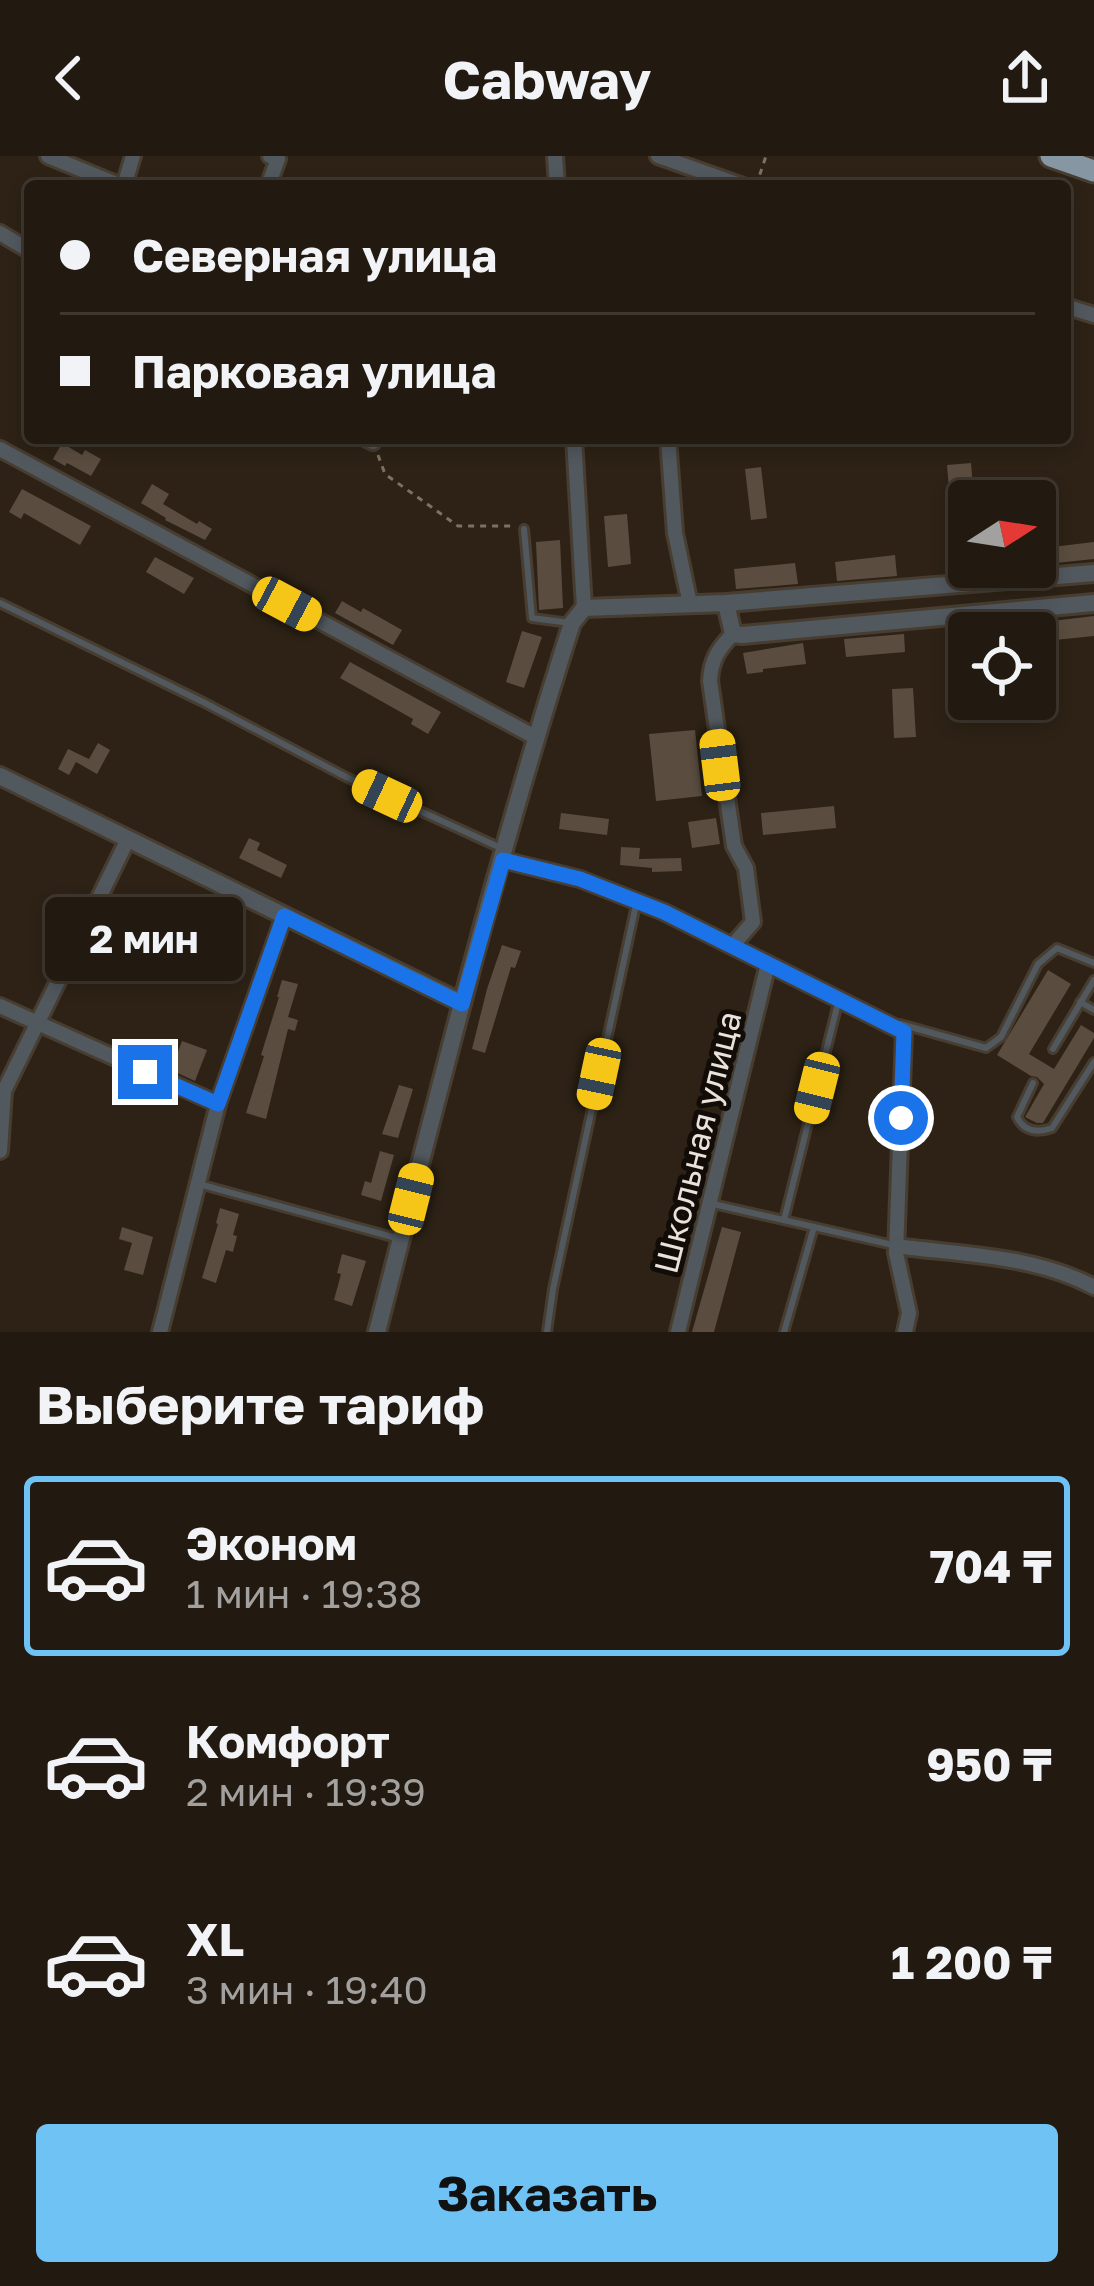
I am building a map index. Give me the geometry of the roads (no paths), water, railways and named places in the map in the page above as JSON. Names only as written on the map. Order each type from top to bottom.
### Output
[{"type":"highway","points":[[1052,156],[1094,171]]},
{"type":"street","points":[[48,156],[108,180]]},
{"type":"street","points":[[270,156],[278,159],[270,180]]},
{"type":"street","points":[[658,156],[726,180]]},
{"type":"street","points":[[377,1332],[536,737],[572,623],[584,608],[574,444]]},
{"type":"street","points":[[668,444],[675,533],[690,604]]},
{"type":"street","points":[[0,449],[536,737]]},
{"type":"street","points":[[584,608],[726,603],[1094,573]]},
{"type":"street","points":[[726,603],[733,634],[1094,603]]},
{"type":"street","name":"Школьная улица","points":[[678,1332],[762,961],[746,868],[734,846],[710,681],[712,660],[733,634]]},
{"type":"street","points":[[0,776],[462,1004]]},
{"type":"street","points":[[0,1151],[4,1091],[128,839]]},
{"type":"street","points":[[504,855],[637,901],[904,1032],[896,1246],[909,1313],[904,1332]]},
{"type":"street","points":[[160,1332],[218,1104],[284,916]]},
{"type":"street","points":[[732,946],[753,922]]},
{"type":"street","points":[[0,1006],[218,1104]]},
{"type":"street","points":[[896,1246],[1026,1262],[1066,1272],[1094,1287]]},
{"type":"lane","points":[[524,529],[532,618],[572,623]]},
{"type":"lane","points":[[0,603],[504,855]]},
{"type":"lane","points":[[547,1332],[637,901]]},
{"type":"lane","points":[[874,1018],[986,1048],[1001,1037],[1039,964],[1058,948],[1094,963]]},
{"type":"lane","points":[[1053,1049],[1094,980]]},
{"type":"lane","points":[[784,1220],[839,1000]]},
{"type":"lane","points":[[1080,1002],[1094,1010]]},
{"type":"lane","points":[[1033,1083],[1017,1117],[1031,1131],[1042,1131],[1052,1128],[1094,1062]]},
{"type":"lane","points":[[196,1183],[401,1239]]},
{"type":"lane","points":[[710,1203],[896,1246]]},
{"type":"lane","points":[[784,1332],[814,1227]]}]
